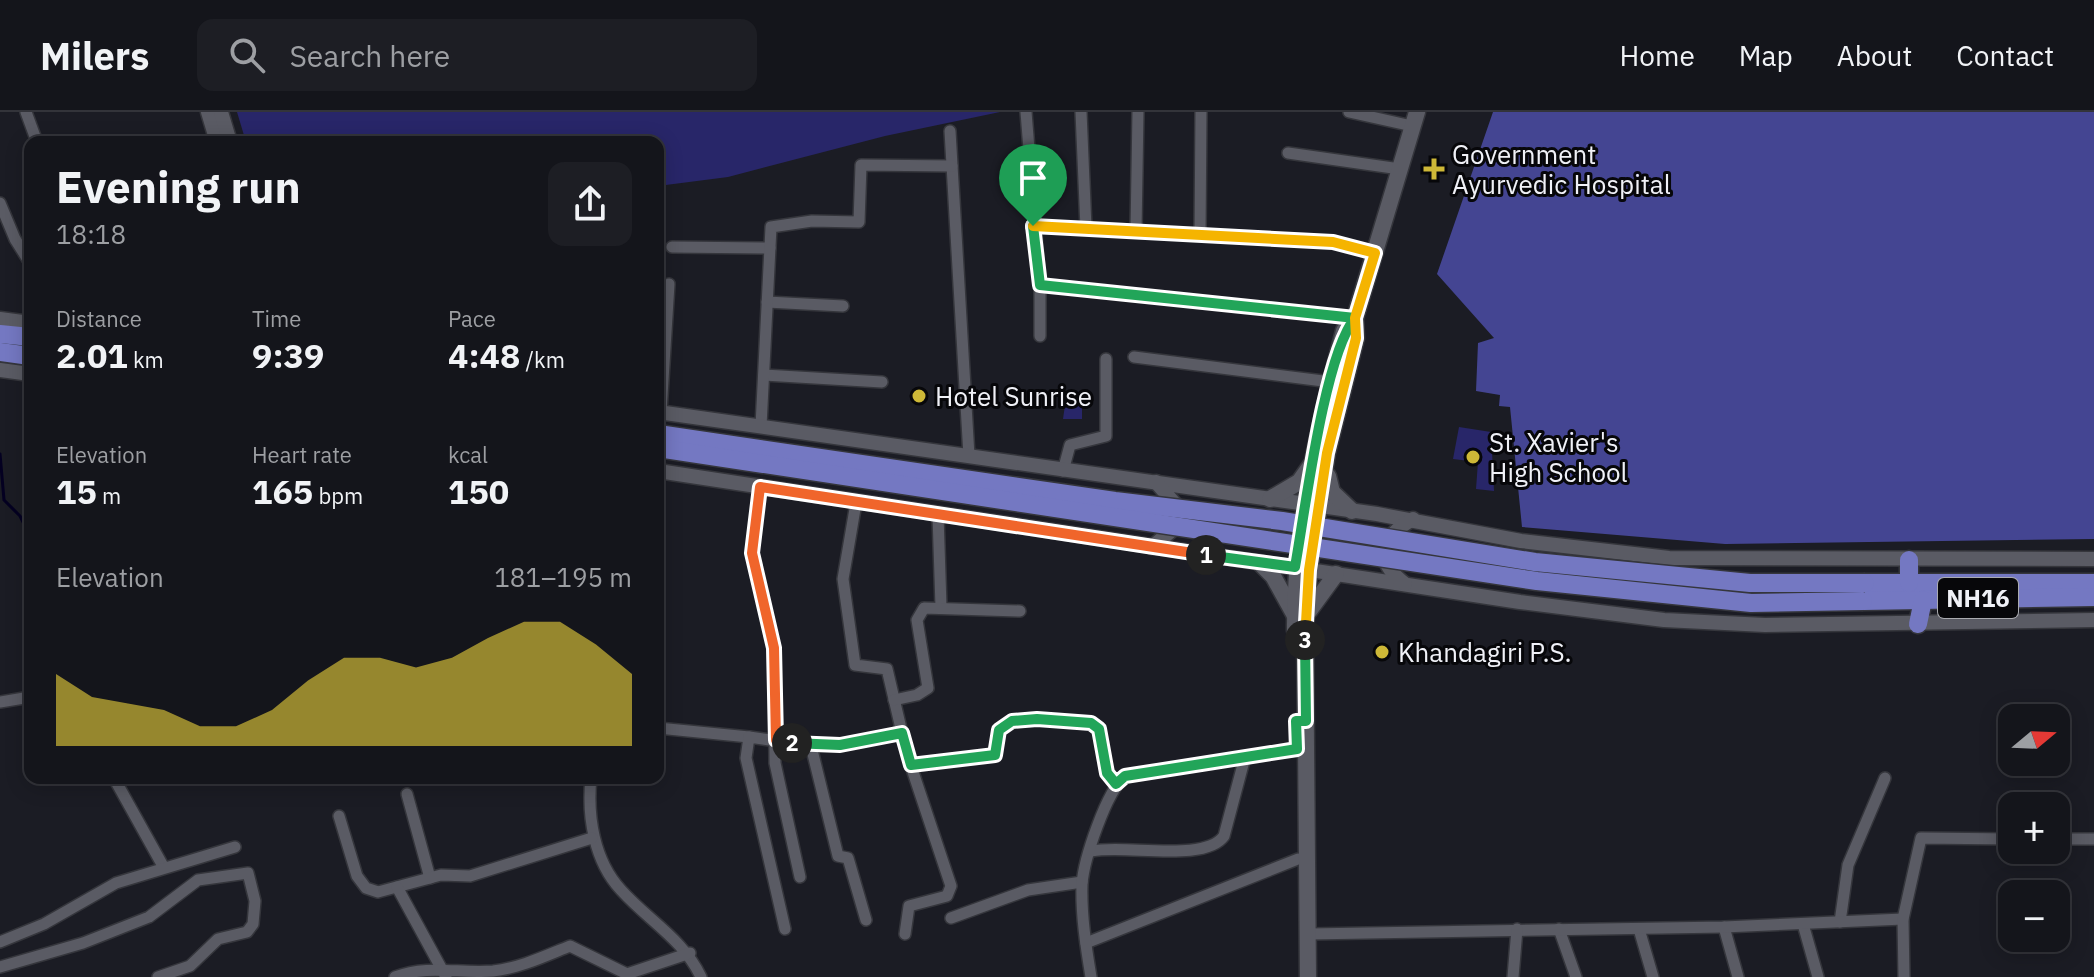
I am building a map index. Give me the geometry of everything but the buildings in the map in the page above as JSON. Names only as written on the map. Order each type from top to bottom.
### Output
[{"type":"highway","points":[[0,334],[24,336]]},
{"type":"highway","points":[[0,352],[24,355]]},
{"type":"highway","name":"NH16","points":[[664,435],[1115,501],[1282,521],[1535,562],[1923,600],[2094,597]]},
{"type":"highway","name":"NH16","points":[[664,449],[1537,581],[1751,603],[1864,592],[1909,583],[2094,583]]},
{"type":"highway","points":[[1909,560],[1909,583]]},
{"type":"highway","points":[[1918,624],[1923,600]]},
{"type":"main road","points":[[1270,499],[1299,482],[1320,464],[1356,338],[1355,318],[1414,119]]},
{"type":"main road","points":[[1308,977],[1301,721],[1302,568],[1331,382],[1344,331],[1355,318]]},
{"type":"main road","points":[[1320,464],[1332,492],[1352,511]]},
{"type":"main road","points":[[1260,563],[1301,615]]},
{"type":"main road","points":[[1301,615],[1336,574]]},
{"type":"main road","points":[[1298,977],[1297,749],[1301,721]]},
{"type":"street","points":[[26,112],[35,136]]},
{"type":"street","points":[[208,112],[215,136]]},
{"type":"street","points":[[221,112],[228,136]]},
{"type":"street","points":[[1026,112],[1040,285],[1040,336]]},
{"type":"street","points":[[1081,112],[1086,228]]},
{"type":"street","points":[[1136,231],[1138,112]]},
{"type":"street","points":[[1200,234],[1201,112]]},
{"type":"street","points":[[1349,112],[1414,119]]},
{"type":"street","points":[[950,131],[969,456]]},
{"type":"street","points":[[1288,153],[1400,169]]},
{"type":"street","points":[[761,426],[771,227],[812,221],[859,222],[861,165],[952,166]]},
{"type":"street","points":[[0,203],[24,253]]},
{"type":"street","points":[[1033,226],[1333,242],[1375,253]]},
{"type":"street","points":[[672,247],[770,248]]},
{"type":"street","points":[[664,355],[669,284]]},
{"type":"street","points":[[1040,285],[1355,318]]},
{"type":"street","points":[[767,302],[843,306]]},
{"type":"street","points":[[0,319],[24,322]]},
{"type":"street","points":[[1134,357],[1331,382]]},
{"type":"street","points":[[1063,471],[1070,445],[1106,436],[1106,359]]},
{"type":"street","points":[[0,370],[24,373]]},
{"type":"street","points":[[764,375],[882,382]]},
{"type":"street","points":[[664,413],[1413,519],[1521,541],[1669,558],[2094,559]]},
{"type":"street","points":[[664,472],[1260,563],[1664,620],[1765,625],[2094,620]]},
{"type":"street","points":[[1152,547],[1171,531],[1178,517],[1175,504],[1156,482]]},
{"type":"street","points":[[760,487],[752,553],[774,648],[775,763],[800,877]]},
{"type":"street","points":[[856,503],[843,579],[855,665],[887,669],[911,765],[951,886],[947,896],[909,906],[905,934]]},
{"type":"street","points":[[938,515],[941,607]]},
{"type":"street","points":[[1405,584],[1390,570],[1385,546],[1389,536],[1413,519]]},
{"type":"street","points":[[894,700],[917,695],[928,688],[917,620],[924,608],[1020,611]]},
{"type":"street","points":[[0,702],[24,698]]},
{"type":"street","points":[[911,765],[995,755],[999,730],[1012,721],[1091,723],[1099,729],[1107,773],[1116,784]]},
{"type":"street","points":[[664,729],[811,746],[840,745],[902,733]]},
{"type":"street","points":[[749,737],[746,758],[785,929]]},
{"type":"street","points":[[811,746],[838,856],[848,858],[866,920]]},
{"type":"street","points":[[1091,977],[1082,882],[1108,798],[1116,784],[1125,776],[1297,749]]},
{"type":"street","points":[[1092,851],[1112,847],[1170,851],[1218,843],[1224,836],[1245,757]]},
{"type":"street","points":[[1840,922],[1848,865],[1885,778]]},
{"type":"street","points":[[117,784],[163,866]]},
{"type":"street","points":[[591,784],[592,838],[619,888],[690,953],[701,977]]},
{"type":"street","points":[[407,794],[430,878]]},
{"type":"street","points":[[339,816],[349,857],[366,888],[378,892],[430,878],[470,876],[592,838]]},
{"type":"street","points":[[1904,977],[1903,919],[1921,838],[1998,839]]},
{"type":"street","points":[[2070,839],[2094,839]]},
{"type":"street","points":[[0,942],[73,909],[116,883],[163,866],[235,847]]},
{"type":"street","points":[[1086,943],[1298,859]]},
{"type":"street","points":[[0,967],[83,943],[149,917],[198,880],[248,873],[255,901],[253,924],[247,932],[218,939],[190,966],[158,977]]},
{"type":"street","points":[[951,918],[1028,890],[1082,882]]},
{"type":"street","points":[[397,887],[444,973]]},
{"type":"street","points":[[1309,934],[1724,927],[1903,919]]},
{"type":"street","points":[[1803,924],[1818,977]]},
{"type":"street","points":[[1724,927],[1738,977]]},
{"type":"street","points":[[1513,977],[1517,929]]},
{"type":"street","points":[[1559,929],[1576,977]]},
{"type":"street","points":[[1639,929],[1653,977]]},
{"type":"street","points":[[395,977],[418,969],[444,973],[512,972],[570,946],[627,974],[690,953]]},
{"type":"shaded area","points":[[237,112],[1000,112],[885,136],[728,177],[664,185],[664,136],[244,136]]},
{"type":"shaded area","points":[[1493,112],[2094,112],[2094,539],[1725,544],[1522,527],[1510,407],[1499,406],[1500,395],[1476,391],[1478,343],[1494,338],[1437,274]]},
{"type":"shaded area","points":[[1067,391],[1082,392],[1082,419],[1063,419]]},
{"type":"shaded area","points":[[1459,427],[1491,432],[1494,491],[1476,489],[1478,462],[1453,459]]},
{"type":"waterway","points":[[0,454],[4,500],[24,524]]},
{"type":"place","name":"Government Ayurvedic Hospital","points":[[1434,169]]},
{"type":"place","name":"Hotel Sunrise","points":[[919,396]]},
{"type":"place","name":"St. Xavier's High School","points":[[1473,457]]},
{"type":"place","name":"Khandagiri P.S.","points":[[1382,652]]},
{"type":"route","points":[[1033,226],[1040,285],[1355,318],[1344,331],[1331,382],[1295,567],[760,487],[752,553],[774,648],[776,740],[811,746],[840,745],[902,733],[911,765],[995,755],[999,730],[1012,721],[1037,719],[1091,723],[1099,729],[1103,761],[1107,773],[1116,784],[1125,776],[1297,749],[1296,721],[1306,721],[1305,629],[1309,570],[1327,453],[1356,338],[1355,318],[1375,253],[1333,242],[1033,226]]}]
